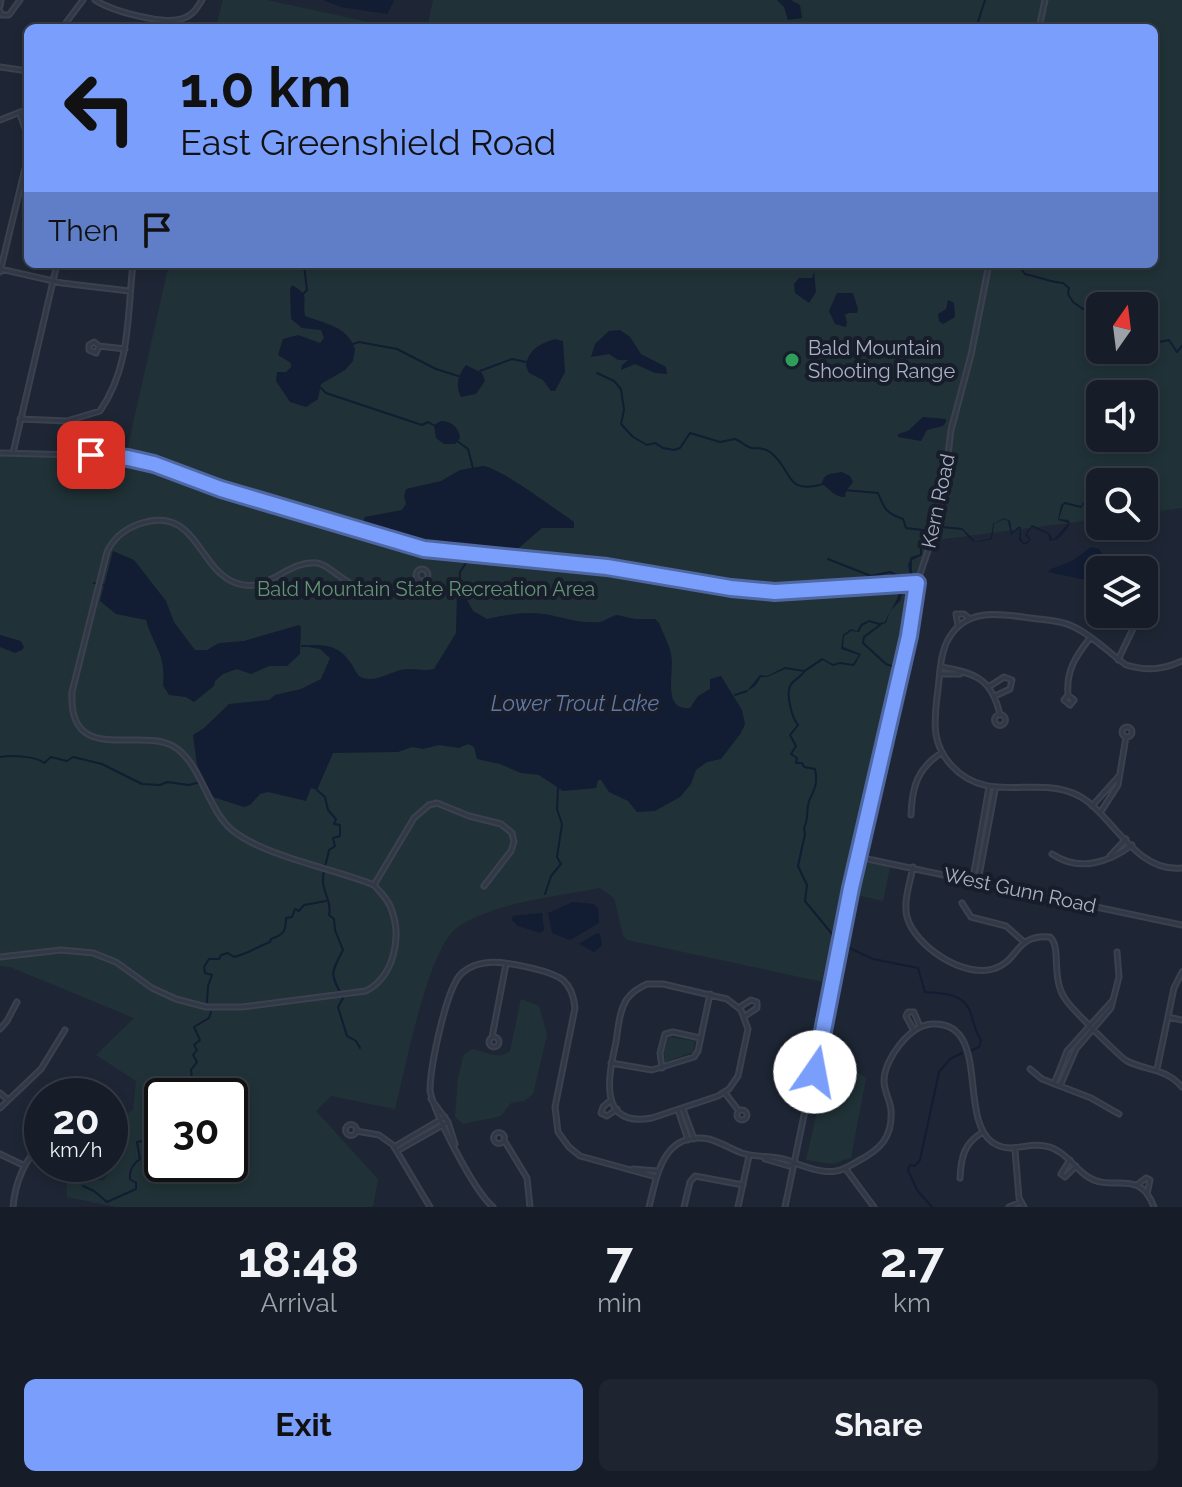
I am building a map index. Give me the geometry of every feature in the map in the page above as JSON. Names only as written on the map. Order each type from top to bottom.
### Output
[{"type":"street","points":[[1,0],[2,15],[9,15],[20,0]]},
{"type":"street","points":[[65,24],[83,0]]},
{"type":"street","points":[[95,0],[115,10],[162,20],[182,19],[195,11],[202,0]]},
{"type":"street","points":[[1040,24],[1045,0]]},
{"type":"street","points":[[161,24],[162,20]]},
{"type":"street","points":[[0,67],[24,70]]},
{"type":"street","points":[[0,120],[24,112]]},
{"type":"street","points":[[20,114],[24,126]]},
{"type":"street","points":[[24,172],[0,270],[129,291]]},
{"type":"street","points":[[13,453],[56,268]]},
{"type":"street","points":[[20,419],[67,421],[100,411],[115,385],[125,349],[132,268]]},
{"type":"street","name":"Kern Road","points":[[785,1207],[858,857],[909,636],[917,583],[933,536],[944,487],[951,430],[971,355],[988,268]]},
{"type":"street","points":[[99,346],[125,349]]},
{"type":"street","points":[[0,453],[116,456],[143,461],[352,530],[432,550],[607,567],[731,588],[775,592],[917,583]]},
{"type":"street","points":[[0,957],[61,950],[93,953],[116,962],[152,988],[176,999],[206,1007],[242,1007],[366,991],[376,986],[383,978],[395,947],[396,928],[387,898],[374,885],[241,837],[220,818],[189,763],[176,748],[156,741],[97,739],[80,725],[74,715],[72,692],[107,552],[115,539],[141,523],[164,522],[183,528],[196,539],[223,576],[241,585],[261,585],[291,569],[317,563],[358,590],[373,594],[397,590],[416,579]]},
{"type":"street","points":[[1182,661],[1159,670],[1136,668],[1118,660],[1090,638],[1061,622],[993,613],[970,619],[958,626],[946,644],[934,731],[941,753],[959,774],[995,789],[1059,788],[1078,795],[1155,864],[1171,869],[1182,868]]},
{"type":"street","points":[[958,626],[956,614],[964,614],[970,619]]},
{"type":"street","points":[[1118,660],[1133,628]]},
{"type":"street","points":[[1068,695],[1073,660],[1090,638]]},
{"type":"street","points":[[941,667],[978,677],[990,686],[1000,715]]},
{"type":"street","points":[[940,674],[955,676],[962,673]]},
{"type":"street","points":[[990,686],[1004,677],[1012,680],[1010,689],[995,696]]},
{"type":"street","points":[[1100,813],[1114,795],[1126,737]]},
{"type":"street","points":[[911,815],[916,780],[924,766],[941,753]]},
{"type":"street","points":[[1092,806],[1121,773]]},
{"type":"street","points":[[972,880],[989,787]]},
{"type":"street","points":[[978,881],[995,789]]},
{"type":"street","points":[[374,885],[414,818],[437,803],[501,824],[512,833],[514,842],[511,851],[484,886]]},
{"type":"street","points":[[981,831],[987,832]]},
{"type":"street","points":[[1052,854],[1081,865],[1099,862],[1110,856],[1126,839]]},
{"type":"street","points":[[1110,856],[1114,857],[1132,845]]},
{"type":"street","name":"West Gunn Road","points":[[858,857],[1182,925]]},
{"type":"street","points":[[913,867],[906,903],[908,920],[945,960],[981,970],[992,969],[1007,961],[1023,941],[1050,937],[1055,941],[1055,971],[1064,999],[1123,1059],[1170,1075],[1182,1087]]},
{"type":"street","points":[[962,903],[971,917],[1006,926],[1023,941]]},
{"type":"street","points":[[1060,1086],[1080,1043],[1111,1008],[1119,977],[1117,952]]},
{"type":"street","points":[[493,1207],[482,1196],[431,1099],[430,1083],[452,986],[462,973],[489,962],[556,976],[573,995],[575,1011],[554,1111],[556,1127],[563,1140],[572,1151],[585,1158],[656,1174]]},
{"type":"street","points":[[492,1037],[506,964]]},
{"type":"street","points":[[1157,1069],[1174,988],[1182,972]]},
{"type":"street","points":[[659,983],[727,999],[739,1007],[745,1016],[748,1033],[739,1072],[725,1093],[643,1120],[627,1116],[617,1109],[607,1084],[624,1005],[635,990],[659,983]]},
{"type":"street","points":[[611,1063],[645,1070],[662,1068],[694,1057],[710,994]]},
{"type":"street","points":[[739,1007],[751,1000],[757,1002],[757,1008],[745,1016]]},
{"type":"street","points":[[1054,1084],[1075,1039],[1113,1000]]},
{"type":"street","points":[[0,1029],[17,1002]]},
{"type":"street","points":[[914,1031],[906,1016],[908,1012],[914,1012],[920,1027]]},
{"type":"street","points":[[1168,1017],[1182,1020]]},
{"type":"street","points":[[649,1207],[656,1174],[669,1151],[688,1140],[711,1140],[749,1155],[829,1171],[845,1168],[874,1153],[885,1141],[891,1115],[885,1076],[890,1061],[914,1031],[933,1024],[944,1025],[962,1038],[969,1057],[983,1132],[993,1143],[1015,1150],[1046,1146],[1055,1149],[1096,1181],[1137,1185],[1147,1194],[1154,1207]]},
{"type":"street","points":[[0,1108],[41,1069],[65,1030]]},
{"type":"street","points":[[662,1068],[660,1053],[665,1034],[673,1032],[700,1038]]},
{"type":"street","points":[[1075,1039],[1080,1043]]},
{"type":"street","points":[[1064,1057],[1070,1060]]},
{"type":"street","points":[[1030,1069],[1042,1079],[1091,1098],[1119,1114]]},
{"type":"street","points":[[0,1093],[8,1100]]},
{"type":"street","points":[[725,1093],[739,1111]]},
{"type":"street","points":[[611,1100],[601,1113],[609,1116],[617,1109]]},
{"type":"street","points":[[683,1108],[694,1139]]},
{"type":"street","points":[[678,1110],[688,1140]]},
{"type":"street","points":[[396,1149],[444,1121]]},
{"type":"street","points":[[356,1131],[379,1135],[396,1149],[430,1207]]},
{"type":"street","points":[[960,1178],[961,1160],[967,1145],[983,1132]]},
{"type":"street","points":[[504,1140],[527,1178],[530,1207]]},
{"type":"street","points":[[1015,1150],[1017,1183],[1024,1207]]},
{"type":"street","points":[[0,1154],[24,1166]]},
{"type":"street","points":[[738,1207],[749,1155]]},
{"type":"street","points":[[1070,1160],[1061,1174],[1065,1177],[1076,1166]]},
{"type":"street","points":[[13,1207],[15,1190],[24,1168]]},
{"type":"street","points":[[845,1168],[874,1207]]},
{"type":"street","points":[[684,1207],[690,1182],[695,1176],[743,1185]]},
{"type":"street","points":[[1137,1185],[1146,1178],[1150,1180],[1147,1194]]},
{"type":"street","points":[[1009,1207],[1021,1202]]},
{"type":"green space","points":[[223,0],[267,0],[378,24],[216,24]]},
{"type":"green space","name":"Bald Mountain State Recreation Area","points":[[433,0],[1182,0],[1182,508],[1158,511],[1158,468],[1086,468],[1086,521],[929,541],[828,983],[627,940],[614,898],[600,888],[510,905],[459,926],[437,957],[428,982],[395,1109],[331,1096],[316,1111],[378,1179],[373,1207],[116,1207],[67,1197],[66,1182],[128,1182],[128,1113],[133,1110],[136,1081],[96,1055],[134,1018],[10,967],[0,966],[0,455],[125,459],[168,268],[1158,268],[1158,24],[428,24]]},
{"type":"green space","points":[[859,860],[890,867],[883,901],[852,894]]},
{"type":"green space","points":[[521,999],[539,1006],[547,1035],[533,1094],[524,1101],[511,1103],[501,1116],[463,1124],[455,1117],[458,1078],[464,1054],[473,1049],[497,1055],[510,1051]]},
{"type":"green space","points":[[669,1037],[695,1041],[693,1052],[665,1062],[664,1051]]},
{"type":"green space","points":[[829,1061],[854,1064],[854,1070],[866,1078],[851,1158],[832,1164],[806,1160]]},
{"type":"water","points":[[323,0],[394,1],[387,14],[341,7]]},
{"type":"water","points":[[777,0],[791,0],[800,5],[802,18],[788,20],[784,7]]},
{"type":"water","points":[[814,272],[816,292],[809,303],[795,293],[794,284],[799,278],[812,278]]},
{"type":"water","points":[[292,285],[304,295],[305,316],[341,331],[355,349],[353,361],[345,370],[321,384],[318,399],[306,407],[290,402],[276,381],[277,372],[286,372],[291,367],[291,363],[278,355],[283,339],[298,335],[320,343],[324,338],[321,330],[302,328],[291,319]]},
{"type":"water","points":[[837,293],[853,293],[858,309],[857,313],[845,315],[846,327],[835,324],[829,311]]},
{"type":"water","points":[[948,300],[954,303],[955,317],[943,324],[938,314],[946,309]]},
{"type":"water","points":[[620,330],[630,337],[641,354],[666,367],[667,374],[655,373],[635,364],[621,370],[628,360],[618,360],[609,354],[591,357],[595,344],[609,331]]},
{"type":"water","points":[[555,339],[563,341],[565,372],[555,391],[551,391],[543,380],[529,373],[526,366],[535,348]]},
{"type":"water","points":[[466,365],[482,373],[485,381],[476,394],[461,397],[458,380]]},
{"type":"water","points":[[923,417],[946,419],[946,422],[943,426],[927,430],[921,441],[898,437],[898,434],[908,431]]},
{"type":"water","points":[[441,421],[451,423],[458,431],[460,438],[455,444],[444,444],[436,438],[434,425]]},
{"type":"water","points":[[483,466],[502,473],[542,499],[574,522],[574,528],[542,528],[513,553],[509,553],[481,549],[477,545],[451,546],[419,541],[363,523],[365,517],[402,510],[406,504],[406,489],[441,481],[460,470]]},
{"type":"water","points":[[842,472],[850,476],[853,482],[845,497],[822,484],[827,475]]},
{"type":"water","points":[[1086,498],[1081,508],[1063,506],[1059,519],[1070,523],[1062,535],[1053,541],[1050,541],[1048,534],[1032,527],[1027,534],[1031,540],[1023,544],[1019,540],[1020,528],[1011,535],[1008,521],[1004,519],[994,524],[992,539],[977,542],[991,538],[993,524],[1004,518],[1010,521],[1012,533],[1021,527],[1024,543],[1030,540],[1025,535],[1032,525],[1049,533],[1053,540],[1069,523],[1058,520],[1061,505],[1065,502],[1081,506]]},
{"type":"water","points":[[942,526],[962,528],[976,542],[962,530],[942,528],[938,533],[925,534],[922,555],[912,560],[912,576],[903,580],[910,574],[908,565],[911,557],[920,554],[920,543],[925,532],[937,531]]},
{"type":"water","points":[[1091,547],[1099,549],[1104,556],[1086,556],[1086,580],[1048,572],[1072,561]]},
{"type":"water","points":[[113,551],[134,560],[166,601],[174,622],[195,650],[207,650],[219,643],[244,641],[299,625],[300,654],[287,666],[269,666],[251,674],[237,669],[223,674],[194,702],[186,697],[169,695],[163,685],[161,658],[146,620],[116,614],[100,601]]},
{"type":"water","points":[[904,585],[900,601],[891,610],[900,588]]},
{"type":"water","name":"Lower Trout Lake","points":[[460,587],[473,611],[487,619],[529,613],[585,622],[600,622],[617,615],[655,619],[671,654],[671,688],[675,703],[690,708],[698,696],[710,689],[710,679],[721,676],[742,710],[745,724],[741,733],[721,759],[707,762],[696,770],[691,784],[680,797],[655,811],[637,812],[628,801],[609,792],[601,780],[598,780],[596,788],[563,791],[539,775],[521,773],[477,759],[474,747],[468,744],[459,748],[439,745],[423,749],[412,747],[398,752],[333,753],[317,790],[311,788],[306,801],[268,792],[260,794],[244,807],[213,797],[197,765],[193,735],[229,704],[269,700],[321,679],[330,658],[309,645],[339,651],[365,679],[403,669],[434,669],[456,633],[457,592]]},
{"type":"water","points":[[889,613],[886,623],[879,625],[869,622],[859,632],[851,631],[844,636],[843,647],[861,654],[854,666],[833,666],[823,660],[805,672],[785,669],[767,677],[761,677],[747,691],[760,675],[767,676],[785,667],[804,670],[822,658],[833,664],[840,662],[853,664],[859,655],[841,649],[843,635],[851,629],[857,631],[861,624],[869,620],[885,622]]},
{"type":"water","points":[[0,635],[21,641],[24,647],[15,653],[0,647]]},
{"type":"water","points":[[573,902],[593,904],[598,908],[599,923],[570,940],[552,933],[548,913]]},
{"type":"water","points":[[542,913],[544,930],[541,933],[518,926],[512,920],[513,916]]},
{"type":"water","points":[[597,933],[602,945],[594,952],[579,944]]},
{"type":"waterway","points":[[977,24],[985,0]]},
{"type":"waterway","points":[[303,294],[307,290],[304,268]]},
{"type":"waterway","points":[[1022,268],[1025,274],[1063,283],[1069,288],[1068,294],[1073,302],[1086,308]]},
{"type":"waterway","points":[[1158,342],[1169,340],[1177,352],[1182,346]]},
{"type":"waterway","points":[[353,344],[359,342],[397,349],[436,369],[458,376]]},
{"type":"waterway","points":[[480,371],[512,359],[526,362]]},
{"type":"waterway","points":[[597,373],[614,381],[621,389],[624,410],[621,424],[633,437],[647,445],[655,443],[674,450],[680,448],[690,433],[720,442],[735,439],[770,452],[795,483],[810,487],[823,484]]},
{"type":"waterway","points":[[321,388],[326,393],[422,425],[428,422],[435,426]]},
{"type":"waterway","points":[[457,441],[468,449],[473,468]]},
{"type":"waterway","points":[[844,490],[878,493],[887,510],[903,519],[906,528],[930,531]]},
{"type":"waterway","points":[[459,588],[460,572],[479,543]]},
{"type":"waterway","points":[[828,559],[871,576],[890,572],[903,578]]},
{"type":"waterway","points":[[94,583],[103,585]]},
{"type":"waterway","points":[[880,625],[864,637],[863,643],[886,664],[897,668]]},
{"type":"waterway","points":[[302,646],[308,646]]},
{"type":"waterway","points":[[804,672],[789,690],[790,706],[798,725],[790,735],[796,746],[791,754],[797,758],[796,763],[815,769],[816,778],[808,804],[798,866],[807,885],[805,901],[832,934],[832,943],[836,945]]},
{"type":"waterway","points":[[735,695],[747,691]]},
{"type":"waterway","points":[[0,757],[24,757],[44,763],[51,757],[67,761],[73,757],[102,764],[142,784],[160,785],[167,782],[189,785],[204,781]]},
{"type":"waterway","points":[[545,894],[551,876],[561,864],[557,857],[562,824],[557,809],[558,788]]},
{"type":"waterway","points":[[317,790],[325,797],[328,810],[336,819],[334,824],[340,825],[340,836],[333,838],[335,846],[329,850],[323,883],[329,915],[334,919],[343,950],[333,974],[343,998],[338,1007],[347,1036],[356,1041],[360,1048]]},
{"type":"waterway","points":[[207,1002],[212,975],[205,973],[204,967],[209,959],[219,959],[228,953],[239,956],[270,942],[283,932],[286,918],[292,917],[295,909],[299,911],[304,905],[326,901]]},
{"type":"waterway","points":[[845,946],[873,959],[918,968],[925,992],[952,996],[964,1002],[981,1040],[979,1047],[972,1050]]},
{"type":"waterway","points":[[192,1078],[191,1070],[197,1062],[193,1055],[197,1050],[194,1045],[200,1040],[194,1027],[209,1018],[211,1012]]},
{"type":"waterway","points":[[932,1207],[917,1190],[908,1170],[910,1165],[915,1166],[920,1160],[939,1072],[950,1059],[962,1053]]},
{"type":"waterway","points":[[83,1186],[107,1202],[136,1189],[136,1183],[130,1176],[132,1167],[140,1159],[137,1142],[144,1141]]},
{"type":"place","name":"Bald Mountain Shooting Range","points":[[792,360]]},
{"type":"route","points":[[91,455],[154,464],[221,489],[424,549],[607,567],[731,588],[775,592],[917,583],[909,636],[851,888],[815,1072]]}]
